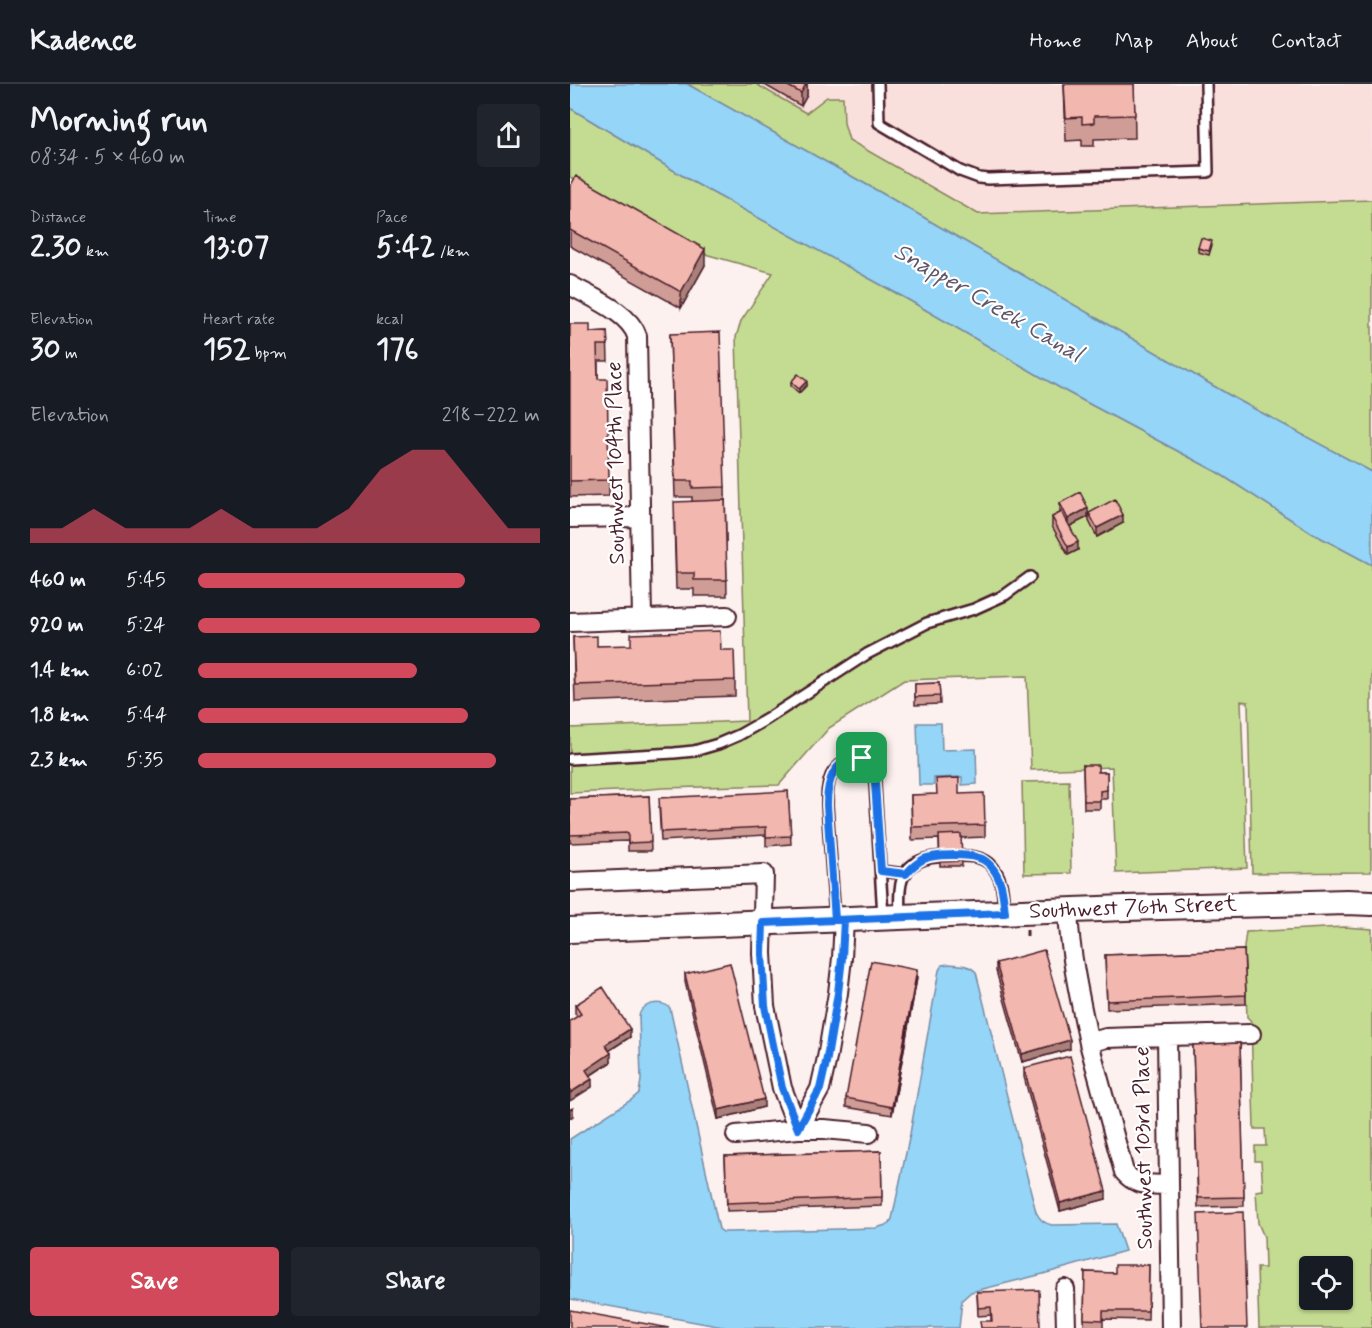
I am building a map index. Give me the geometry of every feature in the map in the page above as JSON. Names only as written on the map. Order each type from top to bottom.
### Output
[{"type":"street","name":"Southwest 104th Place","points":[[570,285],[620,313],[635,329],[638,343],[642,619]]},
{"type":"street","points":[[570,518],[640,516]]},
{"type":"street","points":[[570,622],[727,616]]},
{"type":"street","points":[[570,882],[764,874],[762,961],[765,1006],[782,1088],[798,1129]]},
{"type":"street","name":"Southwest 76th Street","points":[[570,930],[1005,913],[1336,902],[1372,903]]},
{"type":"street","points":[[1068,911],[1073,963],[1089,1043],[1124,1172],[1130,1179],[1142,1184],[1169,1185]]},
{"type":"street","points":[[798,1129],[820,1089],[827,1058],[842,958],[839,920]]},
{"type":"street","points":[[1167,1036],[1251,1034]]},
{"type":"street","name":"Southwest 103rd Place","points":[[1089,1043],[1106,1038],[1167,1036],[1171,1328]]},
{"type":"street","points":[[736,1135],[798,1129],[869,1133]]},
{"type":"street","points":[[1065,1289],[1066,1328]]},
{"type":"lane","points":[[878,84],[879,123],[960,171],[988,179],[1208,172],[1206,84]]},
{"type":"lane","points":[[570,759],[694,751],[718,744],[767,719],[867,654],[927,623],[974,609],[1005,595],[1030,577]]},
{"type":"lane","points":[[839,920],[827,805],[828,789],[837,768],[842,763],[856,758],[868,760],[874,768],[881,871],[892,918]]},
{"type":"lane","points":[[892,918],[902,879],[914,865],[929,857],[971,856],[981,858],[989,864],[1000,880],[1005,913]]},
{"type":"lane","points":[[881,871],[906,874]]},
{"type":"shaded area","points":[[756,84],[1372,84],[1372,200],[978,214],[849,140],[844,123],[814,106],[807,113]]},
{"type":"green space","points":[[687,84],[756,84],[806,113],[827,97],[843,97],[844,123],[849,140],[978,214],[1372,200],[1372,472],[1236,399],[885,195]]},
{"type":"green space","points":[[570,108],[693,182],[907,299],[1067,392],[1217,472],[1312,533],[1372,565],[1371,872],[1252,873],[1248,702],[1241,701],[1247,868],[1116,873],[1112,767],[1031,770],[1027,676],[904,680],[829,728],[779,785],[570,793],[570,728],[747,721],[736,337],[741,321],[773,273],[705,254],[570,177]]},
{"type":"green space","points":[[1069,781],[1071,873],[1024,874],[1022,782]]},
{"type":"green space","points":[[1344,927],[1372,929],[1372,1328],[1259,1328],[1257,1268],[1265,1268],[1264,1237],[1258,1223],[1256,1191],[1263,1190],[1261,1161],[1255,1161],[1255,1146],[1266,1146],[1265,1129],[1254,1129],[1251,1021],[1247,1017],[1244,947],[1246,932]]},
{"type":"water","name":"Snapper Creek Canal","points":[[570,84],[687,84],[885,195],[1236,399],[1372,472],[1372,565],[1312,533],[1217,472],[1067,392],[907,299],[693,182],[570,108]]},
{"type":"water","points":[[917,723],[941,723],[942,750],[976,749],[977,784],[962,785],[962,777],[934,778],[934,785],[919,785]]},
{"type":"water","points":[[942,965],[967,966],[976,972],[1036,1212],[1043,1221],[1052,1225],[1116,1224],[1125,1251],[971,1292],[962,1300],[959,1328],[728,1328],[570,1299],[570,1139],[639,1093],[641,1080],[639,1017],[643,1008],[657,1003],[670,1008],[719,1229],[723,1232],[730,1232],[876,1228],[889,1224],[892,1219],[910,1134],[939,970]]},
{"type":"building","points":[[784,84],[806,84],[801,93]]},
{"type":"building","points":[[1064,84],[1134,84],[1135,115],[1094,116],[1094,123],[1082,124],[1082,117],[1066,118]]},
{"type":"building","points":[[576,176],[705,249],[681,292],[570,230],[570,187]]},
{"type":"building","points":[[1201,238],[1212,241],[1209,251],[1198,248]]},
{"type":"building","points":[[570,324],[590,324],[590,332],[607,331],[608,345],[597,345],[598,379],[607,379],[609,480],[570,481]]},
{"type":"building","points":[[720,332],[725,487],[692,488],[692,481],[675,481],[670,334]]},
{"type":"building","points":[[798,374],[807,381],[799,389],[791,382]]},
{"type":"building","points":[[1080,492],[1088,508],[1068,519],[1060,503]]},
{"type":"building","points":[[1115,499],[1123,515],[1097,528],[1089,513]]},
{"type":"building","points":[[725,500],[727,580],[694,580],[694,573],[676,573],[674,502]]},
{"type":"building","points":[[1062,512],[1078,542],[1068,547],[1052,517]]},
{"type":"building","points":[[720,631],[721,650],[734,650],[735,680],[575,685],[573,637],[597,636],[597,646],[631,645],[631,634]]},
{"type":"building","points":[[939,683],[940,696],[915,697],[915,684]]},
{"type":"building","points":[[1083,765],[1098,765],[1098,772],[1107,772],[1107,790],[1100,791],[1100,801],[1084,801]]},
{"type":"building","points":[[959,778],[959,794],[984,793],[985,825],[912,827],[911,795],[937,794],[936,779]]},
{"type":"building","points":[[788,791],[791,836],[766,837],[766,827],[661,832],[659,798]]},
{"type":"building","points":[[649,796],[651,842],[628,843],[628,833],[570,835],[570,799]]},
{"type":"building","points":[[961,834],[962,861],[940,862],[939,835]]},
{"type":"building","points":[[1044,950],[1070,1040],[1022,1054],[996,963]]},
{"type":"building","points":[[1244,950],[1246,995],[1107,1001],[1105,955]]},
{"type":"building","points":[[871,961],[917,970],[892,1107],[846,1098]]},
{"type":"building","points":[[730,963],[764,1099],[718,1110],[685,974]]},
{"type":"building","points":[[603,987],[630,1029],[605,1045],[611,1053],[586,1070],[592,1079],[570,1093],[570,1021],[581,1014],[575,1005]]},
{"type":"building","points":[[1240,1043],[1244,1197],[1198,1198],[1193,1045]]},
{"type":"building","points":[[1070,1056],[1106,1191],[1060,1203],[1024,1068]]},
{"type":"building","points":[[881,1151],[882,1197],[727,1203],[725,1156]]},
{"type":"building","points":[[1243,1212],[1247,1328],[1202,1328],[1198,1214]]},
{"type":"building","points":[[1115,1265],[1149,1265],[1148,1311],[1103,1311],[1103,1320],[1084,1319],[1085,1272],[1115,1273]]},
{"type":"building","points":[[1039,1290],[1040,1328],[981,1328],[980,1321],[992,1321],[991,1307],[978,1308],[977,1292]]},
{"type":"building","points":[[570,1310],[669,1328],[570,1328]]},
{"type":"route","points":[[862,758],[842,763],[833,773],[828,789],[827,805],[835,920],[844,920],[842,958],[833,1027],[820,1089],[798,1129],[782,1088],[765,1006],[762,969],[763,923],[835,920],[1005,913],[1000,880],[996,872],[981,858],[935,856],[922,860],[906,874],[881,871],[874,768],[868,760],[862,758]]}]
